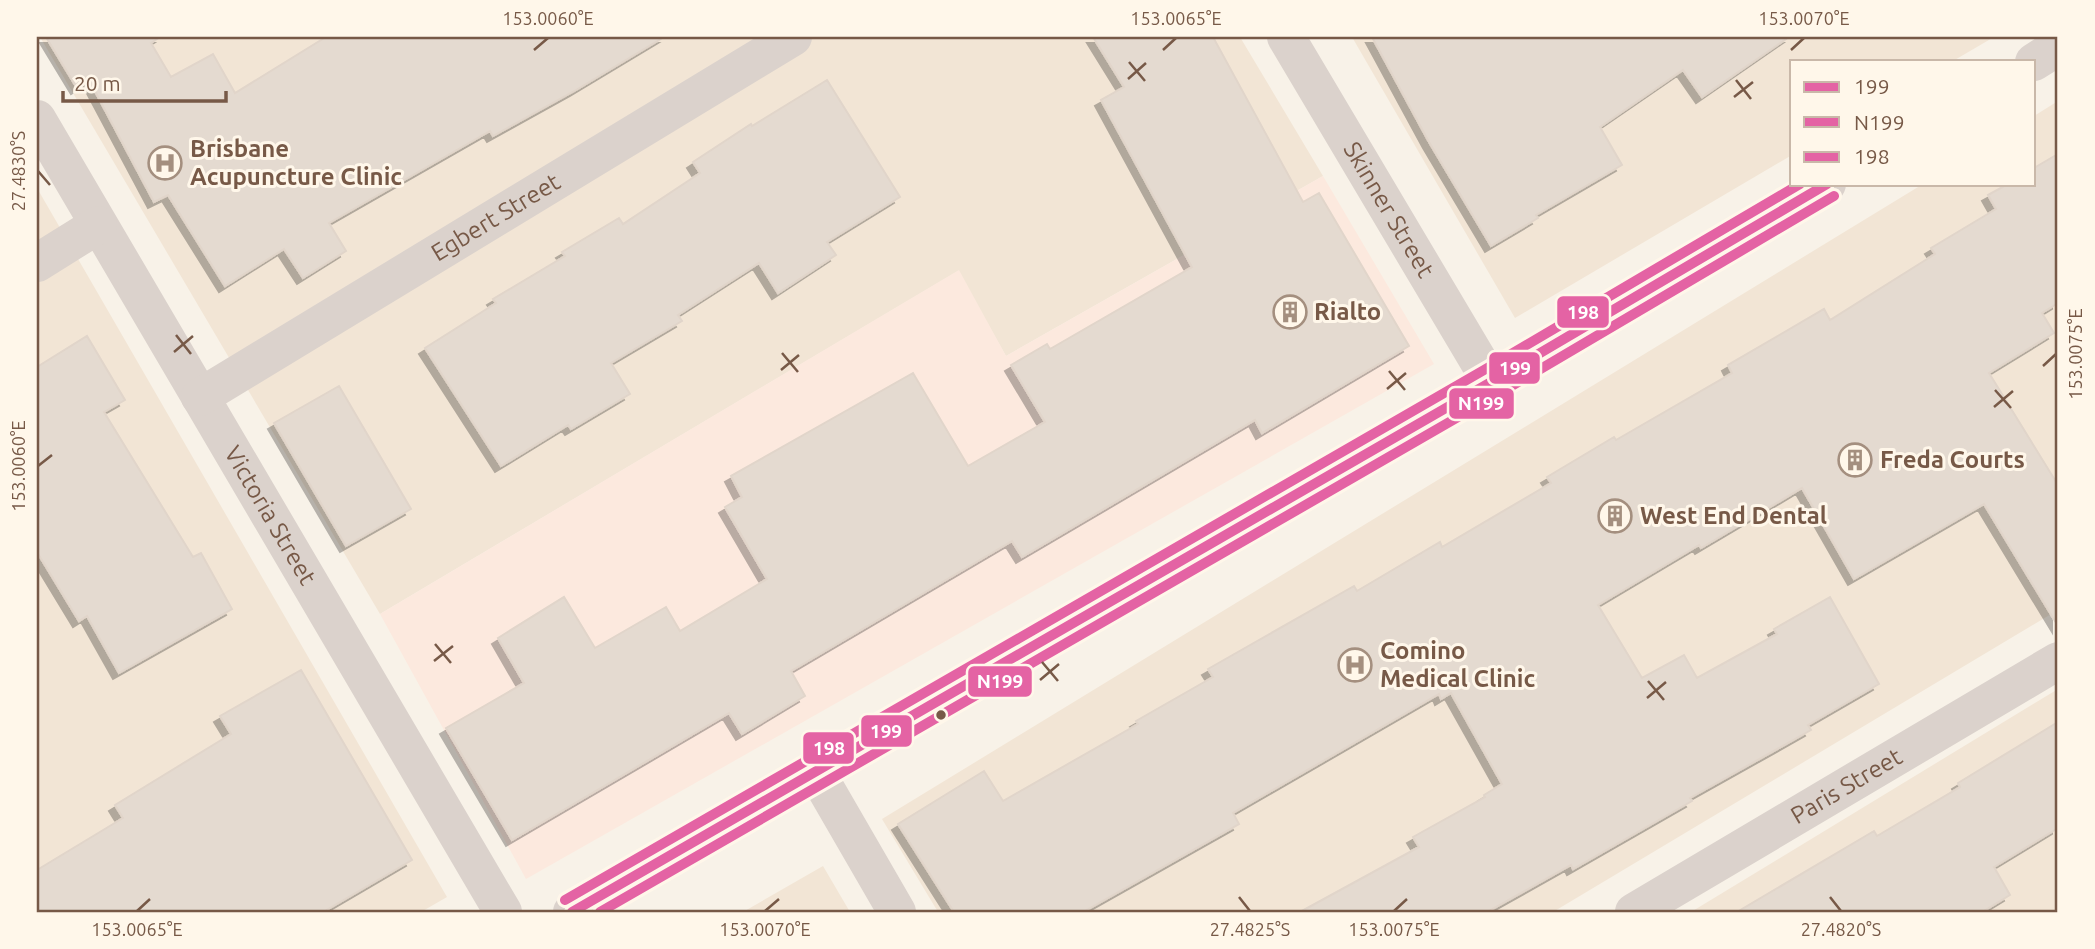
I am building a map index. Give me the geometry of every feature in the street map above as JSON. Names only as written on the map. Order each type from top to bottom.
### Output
[{"type":"street","name":"Egbert Street","points":[[200,397],[793,37]]},
{"type":"street","name":"Skinner Street","points":[[1286,37],[1491,382]]},
{"type":"street","points":[[2036,61],[2058,47]]},
{"type":"street","name":"Victoria Street","points":[[37,119],[503,912]]},
{"type":"street","points":[[572,912],[1491,382],[1824,186]]},
{"type":"street","points":[[37,263],[98,225]]},
{"type":"street","name":"Paris Street","points":[[1634,912],[2058,661]]},
{"type":"street","points":[[816,772],[897,912]]},
{"type":"shaded area","points":[[40,37],[1240,37],[1323,176],[1006,356],[958,271],[380,614]]},
{"type":"shaded area","points":[[1352,37],[1994,37],[1955,60],[1790,60],[1790,156],[1515,318]]},
{"type":"shaded area","points":[[2058,101],[2058,610],[1553,912],[938,912],[882,819],[1920,186],[2036,186],[2036,115]]},
{"type":"shaded area","points":[[1323,176],[1434,364],[526,879],[380,614],[959,270],[1006,356]]},
{"type":"shaded area","points":[[37,188],[447,897],[421,912],[37,912]]},
{"type":"shaded area","points":[[2058,689],[2058,912],[1691,912]]},
{"type":"shaded area","points":[[823,866],[850,912],[743,912]]},
{"type":"building","points":[[46,37],[160,37],[151,43],[171,77],[213,54],[235,93],[326,37],[664,37],[576,90],[493,136],[490,131],[329,223],[346,251],[303,278],[284,249],[225,286],[168,195],[154,202],[89,80],[77,88]]},
{"type":"building","points":[[1093,37],[1213,37],[1303,202],[1319,193],[1409,346],[1262,433],[1255,420],[1022,557],[1012,541],[791,671],[805,696],[742,734],[729,713],[512,840],[446,728],[524,683],[498,638],[564,597],[595,648],[666,607],[680,631],[767,579],[725,507],[742,497],[731,476],[913,373],[968,466],[1045,422],[1011,365],[1047,344],[1050,349],[1192,267],[1101,100],[1124,87]]},
{"type":"building","points":[[1372,37],[1789,37],[1702,97],[1683,70],[1600,127],[1622,165],[1536,215],[1538,218],[1491,246],[1429,142]]},
{"type":"building","points":[[827,80],[900,197],[827,242],[836,255],[778,293],[759,263],[678,315],[682,321],[611,363],[630,394],[571,429],[568,425],[501,466],[425,348],[496,303],[493,299],[565,256],[562,252],[619,218],[623,224],[700,173],[693,162],[751,124],[752,126]]},
{"type":"building","points":[[2058,154],[2058,303],[2042,313],[2054,333],[1989,373],[2058,485],[2058,626],[1984,504],[1854,579],[1802,488],[1598,605],[1642,678],[1684,655],[1697,678],[1777,634],[1774,629],[1830,597],[1879,684],[1808,725],[1811,730],[1690,798],[1692,801],[1573,869],[1571,865],[1487,912],[1300,912],[1419,847],[1413,837],[1485,797],[1484,795],[1502,784],[1451,693],[1441,699],[1439,694],[1233,813],[1239,824],[1083,912],[954,912],[898,824],[984,771],[1003,801],[1138,724],[1136,721],[1213,677],[1208,669],[1354,586],[1357,591],[1440,542],[1442,547],[1551,483],[1547,477],[1732,373],[1728,365],[1824,309],[1830,320],[1935,254],[1931,248],[1996,209],[1988,195],[2004,186],[2036,186],[2036,167]]},
{"type":"building","points":[[87,336],[125,400],[104,412],[193,557],[201,553],[232,609],[119,673],[87,616],[79,621],[37,552],[37,367]]},
{"type":"building","points":[[339,386],[411,509],[346,546],[274,423]]},
{"type":"building","points":[[301,670],[412,860],[323,912],[37,912],[37,870],[123,818],[115,805],[231,734],[220,716]]},
{"type":"building","points":[[2058,722],[2058,828],[1994,867],[2010,895],[1982,912],[1737,912],[1874,831],[1877,836],[1960,787],[1958,783]]},
{"type":"transit line","name":"198","points":[[565,900],[1484,370],[1797,186]]},
{"type":"transit line","name":"199","points":[[572,912],[1491,382],[1824,186]]},
{"type":"transit line","name":"N199","points":[[600,912],[1498,394],[1834,196]]},
{"type":"place","name":"Brisbane Acupuncture Clinic","points":[[165,163]]},
{"type":"place","name":"Rialto","points":[[1290,312]]},
{"type":"place","name":"Freda Courts","points":[[1855,460]]},
{"type":"place","name":"West End Dental","points":[[1615,516]]},
{"type":"place","name":"Comino Medical Clinic","points":[[1355,665]]}]
